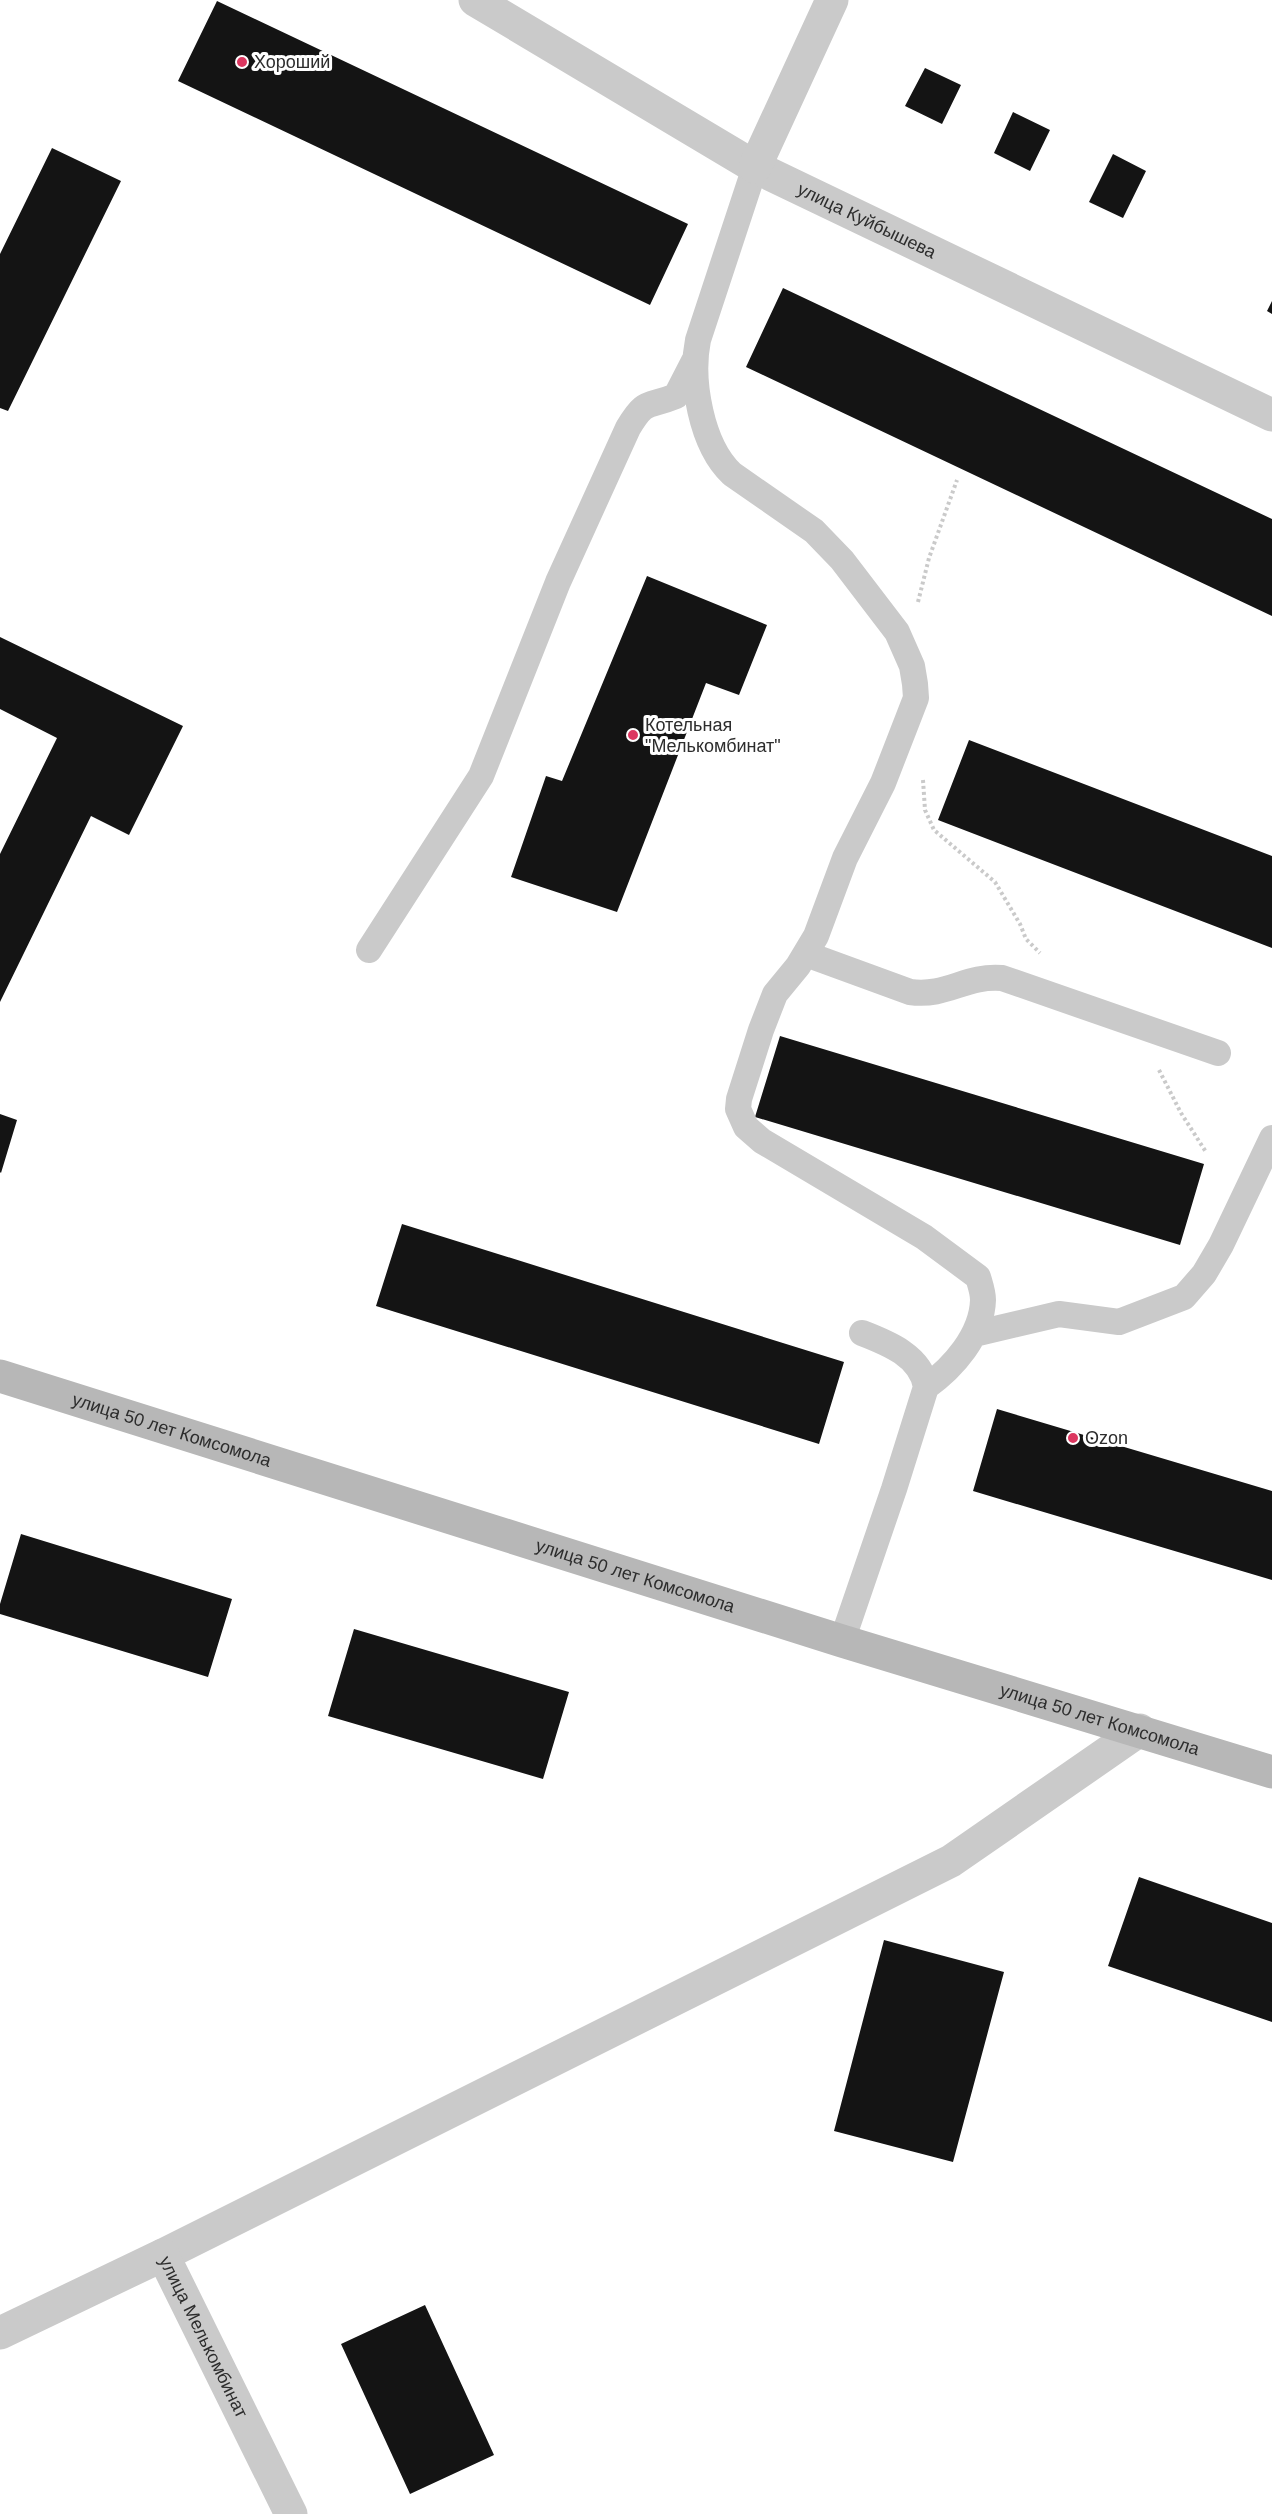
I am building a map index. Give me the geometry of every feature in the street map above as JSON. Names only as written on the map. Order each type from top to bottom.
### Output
[{"type":"street","name":"улица Куйбышева","points":[[476,0],[755,167],[1272,415]]},
{"type":"street","points":[[755,167],[832,0]]},
{"type":"street","name":"улица 50 лет Комсомола","points":[[0,1376],[842,1641],[1272,1772]]},
{"type":"street","points":[[163,2255],[951,1861],[1140,1730]]},
{"type":"street","name":"улица Мелькомбинат","points":[[0,2333],[163,2255],[291,2514]]},
{"type":"lane","points":[[369,950],[481,776],[558,582],[628,428],[639,411],[650,403],[676,396],[694,361],[698,340],[755,167]]},
{"type":"lane","points":[[694,361],[700,403],[710,441],[722,465],[741,481],[814,531],[828,544],[897,632],[912,666],[916,698],[883,783],[845,858],[816,936],[768,1008],[739,1099],[738,1109],[741,1119],[752,1134],[924,1238],[970,1269],[978,1277],[983,1300],[974,1334],[945,1373],[926,1387]]},
{"type":"lane","points":[[806,954],[902,989],[926,994],[946,991],[979,979],[1002,978],[1218,1053]]},
{"type":"lane","points":[[974,1334],[1059,1314],[1119,1322],[1184,1297],[1204,1274],[1221,1245],[1272,1138]]},
{"type":"lane","points":[[842,1641],[926,1387],[921,1372],[907,1355],[862,1333]]},
{"type":"building","points":[[217,1],[688,224],[650,305],[178,81]]},
{"type":"building","points":[[925,68],[961,85],[942,124],[905,106]]},
{"type":"building","points":[[1013,112],[1050,130],[1030,171],[994,153]]},
{"type":"building","points":[[52,148],[121,181],[8,411],[0,408],[0,254]]},
{"type":"building","points":[[1113,154],[1146,171],[1123,218],[1089,202]]},
{"type":"building","points":[[783,288],[1272,519],[1272,616],[746,367]]},
{"type":"building","points":[[1272,301],[1272,314],[1267,311]]},
{"type":"building","name":"Котельная \"Мелькомбинат\"","points":[[647,576],[767,625],[739,695],[706,683],[617,912],[511,877],[546,776],[562,781]]},
{"type":"building","points":[[0,637],[183,726],[129,835],[91,816],[0,1002],[0,854],[57,738],[0,709]]},
{"type":"building","points":[[969,740],[1272,856],[1272,948],[938,820]]},
{"type":"building","points":[[780,1036],[1204,1164],[1180,1245],[755,1117]]},
{"type":"building","points":[[0,1114],[17,1120],[1,1173],[0,1172]]},
{"type":"building","points":[[402,1224],[844,1362],[819,1444],[376,1306]]},
{"type":"building","points":[[997,1409],[1272,1491],[1272,1580],[973,1491]]},
{"type":"building","points":[[21,1534],[232,1599],[208,1677],[0,1614],[0,1604]]},
{"type":"building","points":[[354,1629],[569,1692],[543,1779],[328,1716]]},
{"type":"building","points":[[1139,1877],[1272,1923],[1272,2022],[1108,1966]]},
{"type":"building","points":[[884,1940],[1004,1972],[953,2162],[834,2131]]},
{"type":"building","points":[[425,2305],[494,2455],[410,2494],[341,2344]]},
{"type":"place","name":"Хороший","points":[[242,62]]},
{"type":"place","name":"Котельная \"Мелькомбинат\"","points":[[633,735]]},
{"type":"place","name":"Ozon","points":[[1073,1438]]}]
